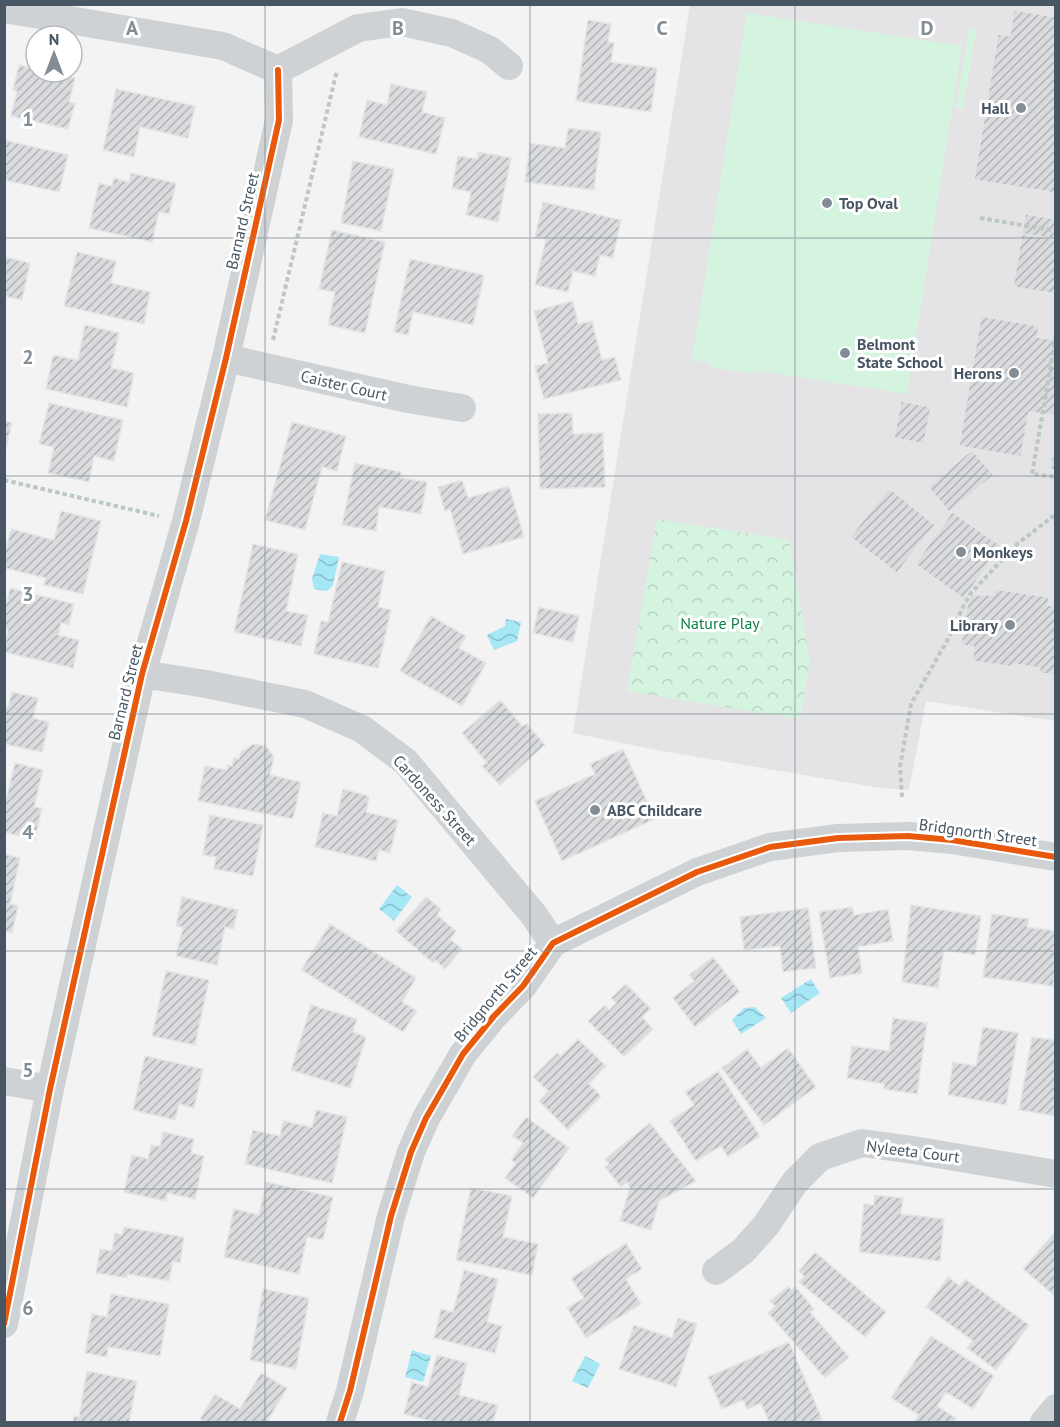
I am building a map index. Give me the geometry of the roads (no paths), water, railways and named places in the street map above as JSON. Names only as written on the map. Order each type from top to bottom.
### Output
[{"type":"street","points":[[4,9],[223,46],[278,70],[357,28],[402,22],[452,33],[490,50],[509,66]]},
{"type":"street","name":"Barnard Street","points":[[4,1324],[50,1089],[142,674],[186,521],[226,358],[279,120],[278,70]]},
{"type":"street","name":"Caister Court","points":[[226,358],[408,399],[462,408]]},
{"type":"street","name":"Cardoness Street","points":[[142,674],[305,704],[362,729],[406,762],[534,914],[553,943]]},
{"type":"street","name":"Bridgnorth Street","points":[[340,1422],[350,1391],[391,1216],[411,1152],[426,1118],[463,1054],[494,1016],[523,986],[553,943],[697,872],[770,847],[838,838],[908,836],[952,840],[1056,856]]},
{"type":"street","points":[[4,1081],[50,1089]]},
{"type":"street","name":"Nyleeta Court","points":[[716,1271],[742,1251],[767,1224],[795,1182],[820,1157],[862,1143],[1056,1174]]},
{"type":"street","points":[[1044,1422],[1056,1408]]},
{"type":"water","points":[[320,554],[339,557],[333,585],[327,591],[314,589],[312,579]]},
{"type":"water","points":[[506,619],[521,622],[517,641],[494,650],[487,635],[505,626]]},
{"type":"water","points":[[397,885],[412,897],[394,921],[379,909]]},
{"type":"water","points":[[811,979],[820,993],[791,1013],[781,998]]},
{"type":"water","points":[[755,1007],[766,1018],[741,1034],[732,1020],[744,1008]]},
{"type":"water","points":[[412,1350],[431,1356],[423,1382],[405,1377]]},
{"type":"water","points":[[585,1356],[600,1364],[588,1388],[572,1381]]},
{"type":"place","name":"Hall","points":[[1021,108]]},
{"type":"place","name":"Top Oval","points":[[827,203]]},
{"type":"place","name":"Belmont State School","points":[[845,353]]},
{"type":"place","name":"Herons","points":[[1014,373]]},
{"type":"place","name":"Monkeys","points":[[961,552]]},
{"type":"place","name":"Library","points":[[1010,625]]},
{"type":"place","name":"ABC Childcare","points":[[595,810]]},
{"type":"park label","name":"Nature Play","points":[[720,623]]}]
